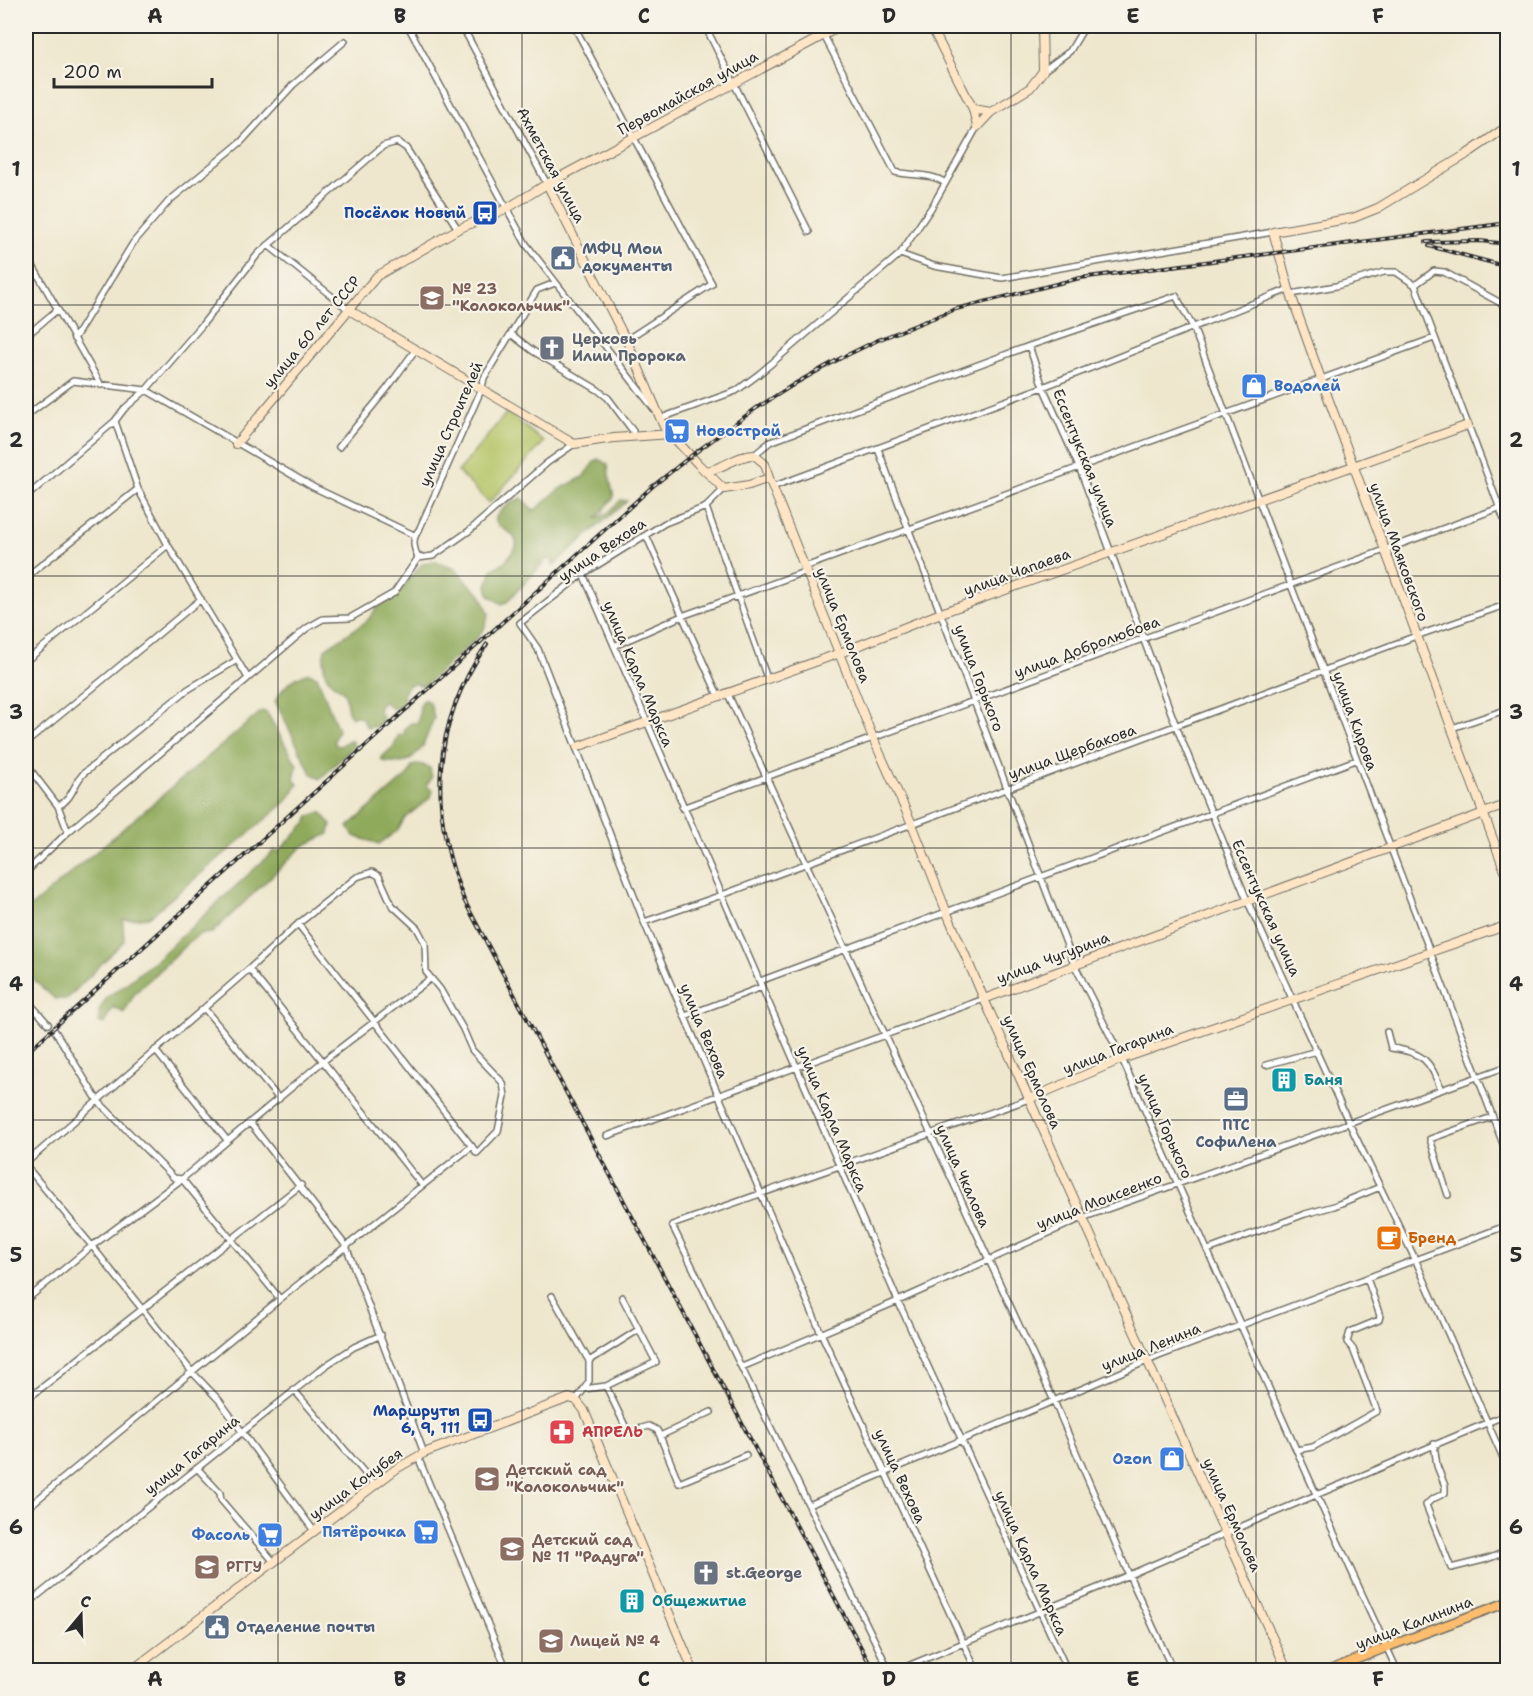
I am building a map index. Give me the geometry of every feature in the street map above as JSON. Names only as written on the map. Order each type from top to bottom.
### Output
[{"type":"main road","name":"улица Калинина","points":[[1330,1671],[1508,1602]]},
{"type":"street","points":[[408,26],[526,244],[660,417],[736,391],[900,254],[933,206],[977,127],[991,112],[1030,88],[1043,71],[1070,51],[1085,26]]},
{"type":"street","name":"Ахметская улица","points":[[462,26],[547,184],[626,340],[664,427],[724,489]]},
{"type":"street","points":[[574,26],[712,284],[626,340]]},
{"type":"street","points":[[705,26],[809,232]]},
{"type":"street","points":[[819,26],[895,172],[908,176],[940,179],[945,183]]},
{"type":"street","name":"Первомайская улица","points":[[547,184],[841,26]]},
{"type":"street","points":[[931,26],[973,109],[977,127]]},
{"type":"street","points":[[1042,26],[1043,71]]},
{"type":"street","points":[[74,339],[133,243],[169,201],[241,142],[293,85],[345,41]]},
{"type":"street","points":[[973,109],[991,112]]},
{"type":"street","points":[[900,254],[934,266],[1002,278],[1353,218],[1378,208],[1467,154],[1508,126]]},
{"type":"street","points":[[26,497],[116,421],[124,409],[146,390],[202,325],[258,254],[384,146],[397,141],[406,148],[458,230]]},
{"type":"street","name":"улица 60 лет СССР","points":[[236,444],[377,276],[458,230],[506,209],[547,184]]},
{"type":"street","name":"улица Маяковского","points":[[1273,232],[1290,291],[1321,379],[1508,879]]},
{"type":"street","points":[[268,245],[348,310],[416,348],[574,444]]},
{"type":"street","points":[[26,255],[101,385]]},
{"type":"street","points":[[1415,285],[1434,271],[1444,272],[1508,308]]},
{"type":"street","points":[[772,487],[1043,387],[1290,291],[1336,286],[1384,272],[1396,272],[1415,285],[1508,530]]},
{"type":"street","name":"улица Строителей","points":[[414,535],[419,531],[482,388],[484,378],[537,291],[555,283]]},
{"type":"street","name":"улица Кирова","points":[[1029,346],[1176,296],[1193,327],[1508,1157]]},
{"type":"street","points":[[26,336],[57,310]]},
{"type":"street","points":[[511,334],[533,351],[608,398],[633,431],[633,436]]},
{"type":"street","points":[[614,646],[682,616],[909,529],[1434,338]]},
{"type":"street","points":[[705,471],[714,471],[744,457],[754,455],[770,442],[1029,346]]},
{"type":"street","name":"Ессентукская улица","points":[[1029,346],[1043,387],[1079,467],[1176,726],[1247,900],[1349,1123],[1416,1261],[1508,1469]]},
{"type":"street","points":[[339,447],[386,390],[416,348]]},
{"type":"street","points":[[26,416],[73,381],[146,390],[313,487],[414,535],[414,547],[418,558]]},
{"type":"street","points":[[116,421],[138,489],[168,545],[248,678]]},
{"type":"street","name":"улица Чапаева","points":[[577,747],[840,653],[941,613],[1468,425]]},
{"type":"street","points":[[26,872],[68,832],[308,628],[323,619],[350,618],[394,593],[418,558],[433,555],[469,531],[547,463],[574,444],[633,436],[671,434]]},
{"type":"street","name":"улица Горького","points":[[878,449],[1074,964],[1122,1059],[1397,1671]]},
{"type":"street","name":"улица Ермолова","points":[[754,455],[765,464],[772,487],[873,738],[912,824],[984,999],[1287,1671]]},
{"type":"street","points":[[724,489],[749,485],[769,478]]},
{"type":"street","points":[[26,577],[138,489]]},
{"type":"street","name":"улица Вехова","points":[[724,489],[706,507],[665,523],[583,574],[520,623],[538,649],[644,922],[821,1333],[976,1671]]},
{"type":"street","points":[[706,507],[767,678]]},
{"type":"street","name":"улица Добролюбова","points":[[682,808],[1499,508]]},
{"type":"street","points":[[646,535],[718,696]]},
{"type":"street","points":[[26,661],[168,545]]},
{"type":"street","name":"улица Карла Маркса","points":[[583,574],[682,808],[761,984],[897,1301],[1067,1671]]},
{"type":"street","points":[[26,742],[201,599]]},
{"type":"street","name":"улица Щербакова","points":[[644,922],[1508,604]]},
{"type":"street","points":[[58,806],[70,797],[75,784],[84,773],[166,706],[187,690],[237,660]]},
{"type":"street","name":"улица Чкалова","points":[[727,692],[1054,1401],[1173,1671]]},
{"type":"street","points":[[1452,728],[1508,709]]},
{"type":"street","points":[[685,1016],[846,950],[1356,760]]},
{"type":"street","points":[[26,764],[58,806],[68,832]]},
{"type":"street","name":"улица Чугурина","points":[[607,1136],[1508,804]]},
{"type":"street","points":[[298,924],[477,1153],[498,1131],[505,1096],[503,1083],[472,1050],[440,989],[426,972],[425,943],[417,928],[392,905],[379,876],[372,872],[357,876],[298,924],[26,1165],[192,1372],[219,1400],[314,1531]]},
{"type":"street","name":"улица Гагарина","points":[[742,1367],[672,1225],[1029,1099],[1122,1059],[1508,925]]},
{"type":"street","points":[[249,969],[422,1185]]},
{"type":"street","points":[[26,1300],[92,1246],[182,1179],[322,1062],[430,979]]},
{"type":"street","points":[[26,999],[48,1024]]},
{"type":"street","points":[[204,1008],[279,1099]]},
{"type":"street","points":[[55,1031],[98,1101],[174,1178],[182,1179],[280,1299]]},
{"type":"street","points":[[1387,1032],[1391,1048],[1406,1050],[1426,1060],[1434,1070],[1441,1090]]},
{"type":"street","points":[[155,1050],[227,1140]]},
{"type":"street","points":[[1266,1065],[1317,1051]]},
{"type":"street","name":"улица Моисеенко","points":[[742,1367],[1082,1218],[1508,1066]]},
{"type":"street","points":[[1448,1195],[1430,1139],[1492,1117]]},
{"type":"street","points":[[250,1123],[301,1185],[346,1246],[381,1335],[421,1455],[507,1671]]},
{"type":"street","points":[[26,1509],[280,1299],[472,1146]]},
{"type":"street","points":[[26,1400],[301,1185]]},
{"type":"street","points":[[1208,1250],[1305,1214],[1334,1206],[1380,1187]]},
{"type":"street","name":"улица Ленина","points":[[809,1505],[1148,1360],[1508,1225]]},
{"type":"street","points":[[1296,1450],[1313,1447],[1377,1411],[1353,1349],[1347,1342],[1350,1332],[1379,1320],[1380,1316],[1366,1278]]},
{"type":"street","points":[[552,1296],[590,1361],[589,1382],[576,1400],[584,1410],[693,1671]]},
{"type":"street","points":[[584,1389],[606,1386],[656,1362],[622,1297]]},
{"type":"street","points":[[590,1361],[638,1330]]},
{"type":"street","name":"улица Гагарина","points":[[26,1605],[325,1366],[354,1347],[381,1335]]},
{"type":"street","points":[[742,1367],[889,1671]]},
{"type":"street","points":[[606,1386],[628,1432],[649,1426],[657,1430],[679,1483],[746,1455]]},
{"type":"street","points":[[294,1390],[375,1485]]},
{"type":"street","name":"улица Кочубея","points":[[132,1671],[396,1469],[421,1455],[563,1399],[576,1400]]},
{"type":"street","points":[[660,1436],[711,1412]]},
{"type":"street","points":[[898,1671],[1040,1613],[1508,1413]]},
{"type":"street","points":[[1434,1444],[1437,1466],[1445,1486],[1445,1493],[1426,1505],[1451,1568],[1508,1551]]},
{"type":"street","points":[[197,1468],[220,1493],[221,1500],[274,1562]]},
{"type":"street","points":[[26,1494],[33,1503]]},
{"type":"green space","points":[[507,412],[544,442],[489,503],[458,472]]},
{"type":"green space","points":[[599,459],[608,465],[614,497],[596,519],[609,512],[621,500],[627,501],[553,565],[552,560],[547,559],[507,602],[502,604],[489,595],[487,585],[492,570],[506,561],[517,545],[513,536],[496,523],[501,511],[515,500],[522,498],[534,511],[558,490],[583,477]]},
{"type":"green space","points":[[435,561],[456,569],[481,595],[489,613],[484,629],[424,686],[413,683],[408,686],[403,695],[405,706],[393,709],[384,702],[380,705],[378,710],[383,718],[378,726],[367,728],[362,718],[350,715],[345,694],[326,675],[325,649],[367,621],[377,608],[396,595],[422,564]]},
{"type":"green space","points":[[308,673],[317,676],[338,730],[334,740],[335,745],[340,746],[349,740],[353,742],[353,747],[320,779],[311,773],[275,701],[288,684]]},
{"type":"green space","points":[[424,699],[430,703],[434,718],[422,748],[402,763],[382,761],[382,757],[394,746],[398,736],[405,734],[404,729],[411,723],[418,723],[420,705]]},
{"type":"green space","points":[[262,711],[267,713],[297,765],[294,780],[298,784],[286,802],[149,917],[123,920],[124,941],[67,999],[55,999],[34,980],[26,969],[26,911]]},
{"type":"green space","points":[[420,764],[430,768],[432,778],[427,787],[433,790],[431,797],[405,818],[398,830],[379,844],[354,836],[348,827],[409,774],[412,766]]},
{"type":"green space","points":[[321,812],[331,824],[329,834],[303,846],[212,933],[200,934],[190,941],[135,993],[124,1013],[114,1007],[105,1024],[99,1022],[99,1011],[107,997],[159,957],[275,850],[278,852],[307,822],[309,816]]},
{"type":"railway","points":[[26,1053],[653,486],[755,409],[796,383],[878,340],[956,309],[1080,278],[1508,223]]},
{"type":"railway","points":[[1426,242],[1480,241],[1508,244]]},
{"type":"railway","points":[[1429,246],[1508,267]]},
{"type":"railway","points":[[487,644],[468,675],[455,706],[446,737],[441,769],[441,801],[445,833],[452,866],[464,900],[873,1670]]},
{"type":"place","name":"Посёлок Новый","points":[[485,213]]},
{"type":"place","name":"МФЦ Мои документы","points":[[563,258]]},
{"type":"place","name":"№ 23 \"Колокольчик\"","points":[[432,298]]},
{"type":"place","name":"Церковь Илии Пророка","points":[[552,348]]},
{"type":"place","name":"Водолей","points":[[1254,386]]},
{"type":"place","name":"Новострой","points":[[677,431]]},
{"type":"place","name":"Баня","points":[[1284,1080]]},
{"type":"place","name":"ПТС СофиЛена","points":[[1236,1099]]},
{"type":"place","name":"Бренд","points":[[1389,1238]]},
{"type":"place","name":"Маршруты 6, 9, 111","points":[[480,1420]]},
{"type":"place","name":"АПРЕЛЬ","points":[[562,1432]]},
{"type":"place","name":"Ozon","points":[[1172,1459]]},
{"type":"place","name":"Детский сад \"Колокольчик\"","points":[[487,1479]]},
{"type":"place","name":"Пятёрочка","points":[[426,1532]]},
{"type":"place","name":"Фасоль","points":[[270,1535]]},
{"type":"place","name":"Детский сад № 11 \"Радуга\"","points":[[512,1549]]},
{"type":"place","name":"РГГУ","points":[[207,1567]]},
{"type":"place","name":"st.George","points":[[706,1573]]},
{"type":"place","name":"Общежитие","points":[[632,1601]]},
{"type":"place","name":"Отделение почты","points":[[217,1627]]},
{"type":"place","name":"Лицей № 4","points":[[551,1641]]}]
